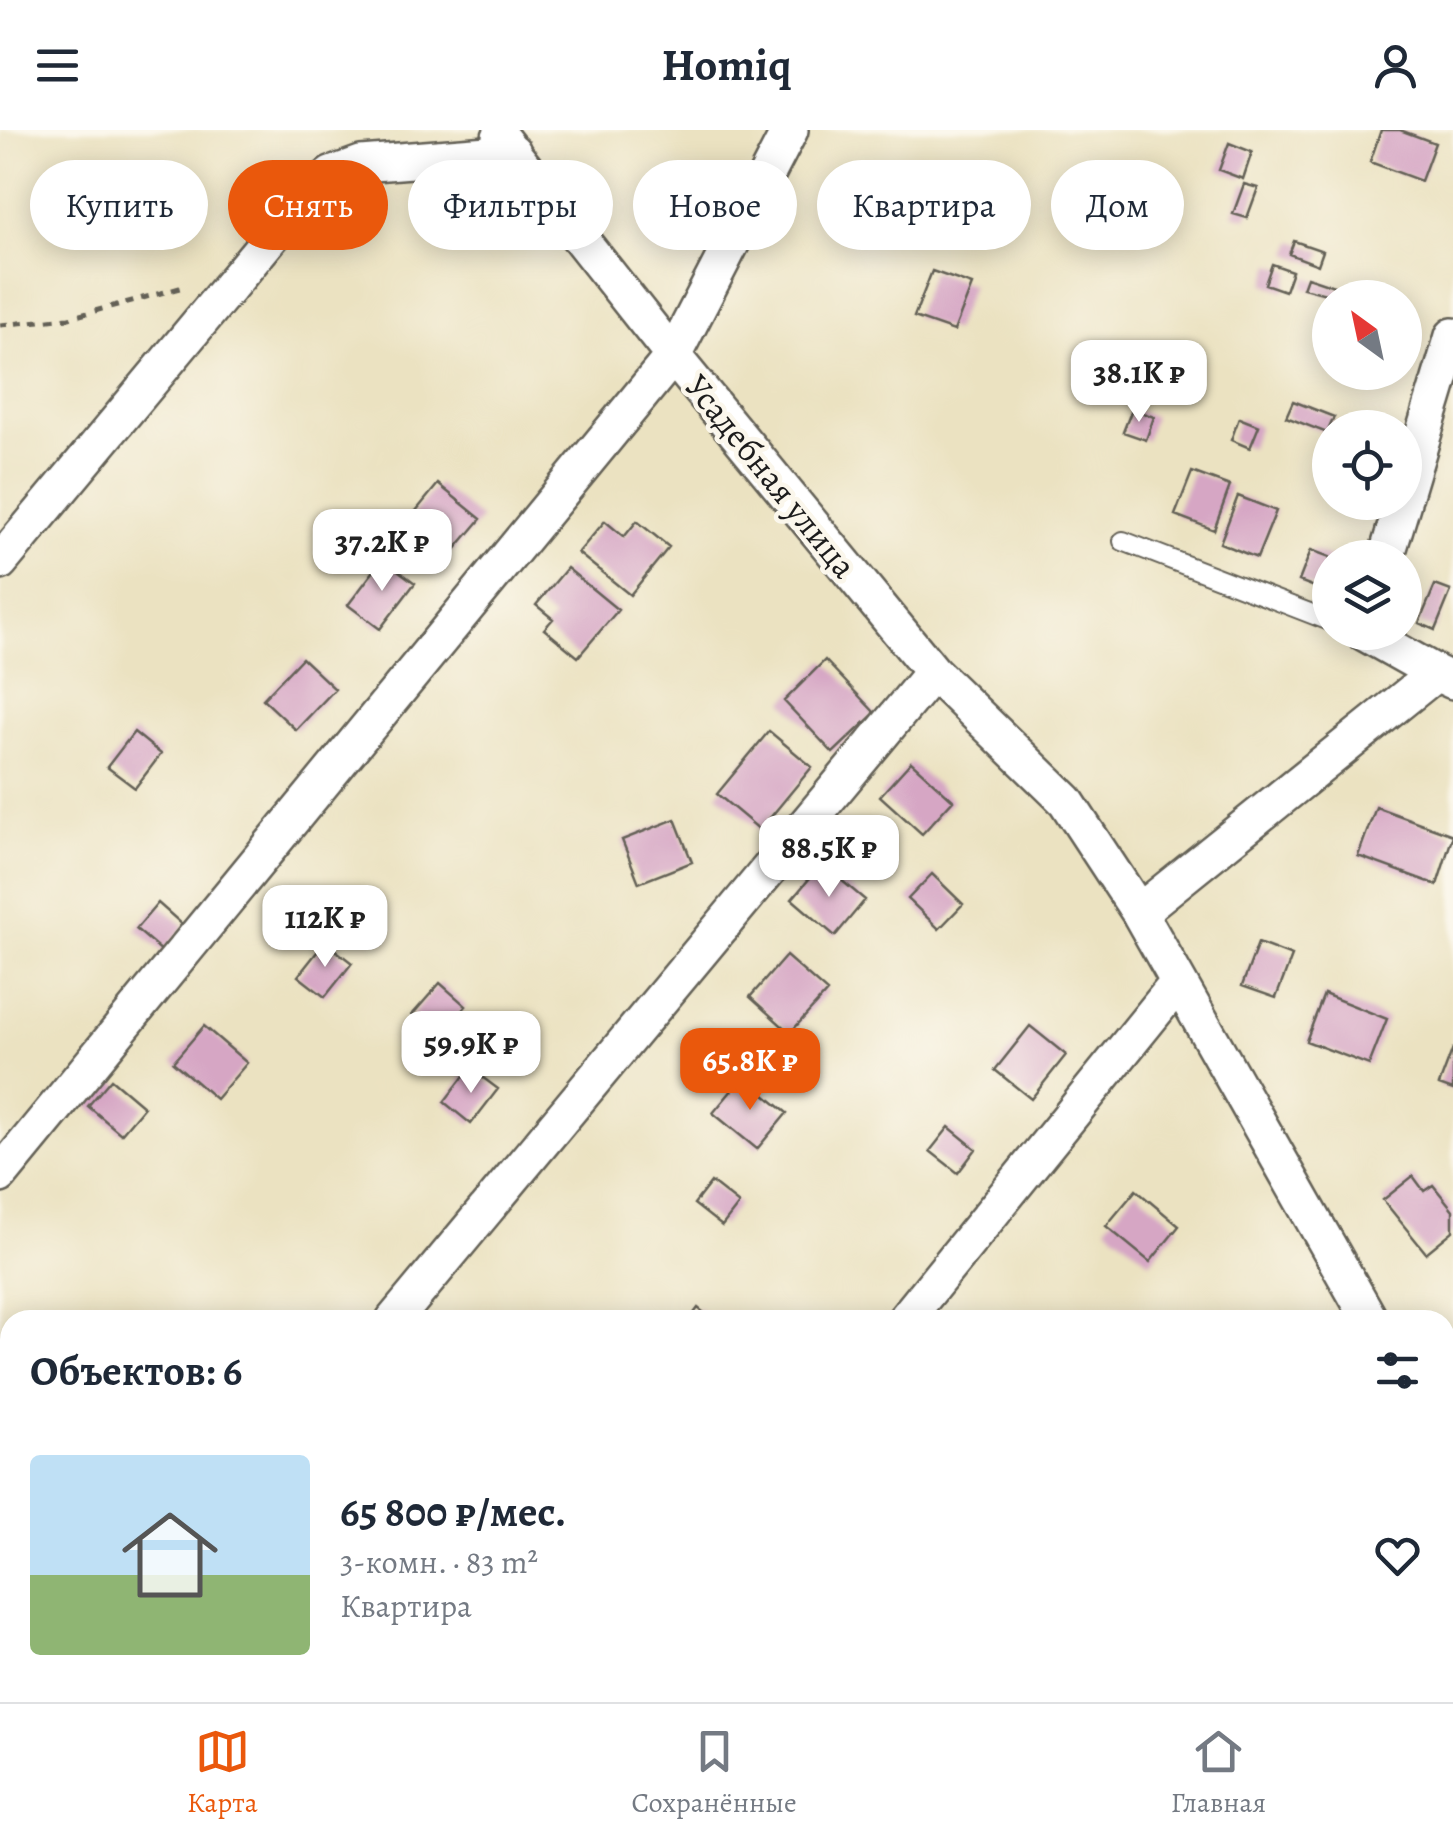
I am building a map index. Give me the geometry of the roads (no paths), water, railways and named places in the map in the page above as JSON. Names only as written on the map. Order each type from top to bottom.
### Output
[{"type":"street","points":[[0,562],[305,196],[331,175],[361,164],[504,141],[673,356],[790,130]]},
{"type":"street","points":[[1422,439],[1453,336]]},
{"type":"street","name":"Усадебная улица","points":[[0,1175],[673,356],[933,672],[1066,801],[1139,912],[1364,1310]]},
{"type":"street","points":[[1139,912],[1445,677],[1394,650]]},
{"type":"street","points":[[402,1310],[933,672]]},
{"type":"street","points":[[914,1310],[1177,984]]},
{"type":"lane","points":[[1123,541],[1312,614]]}]
